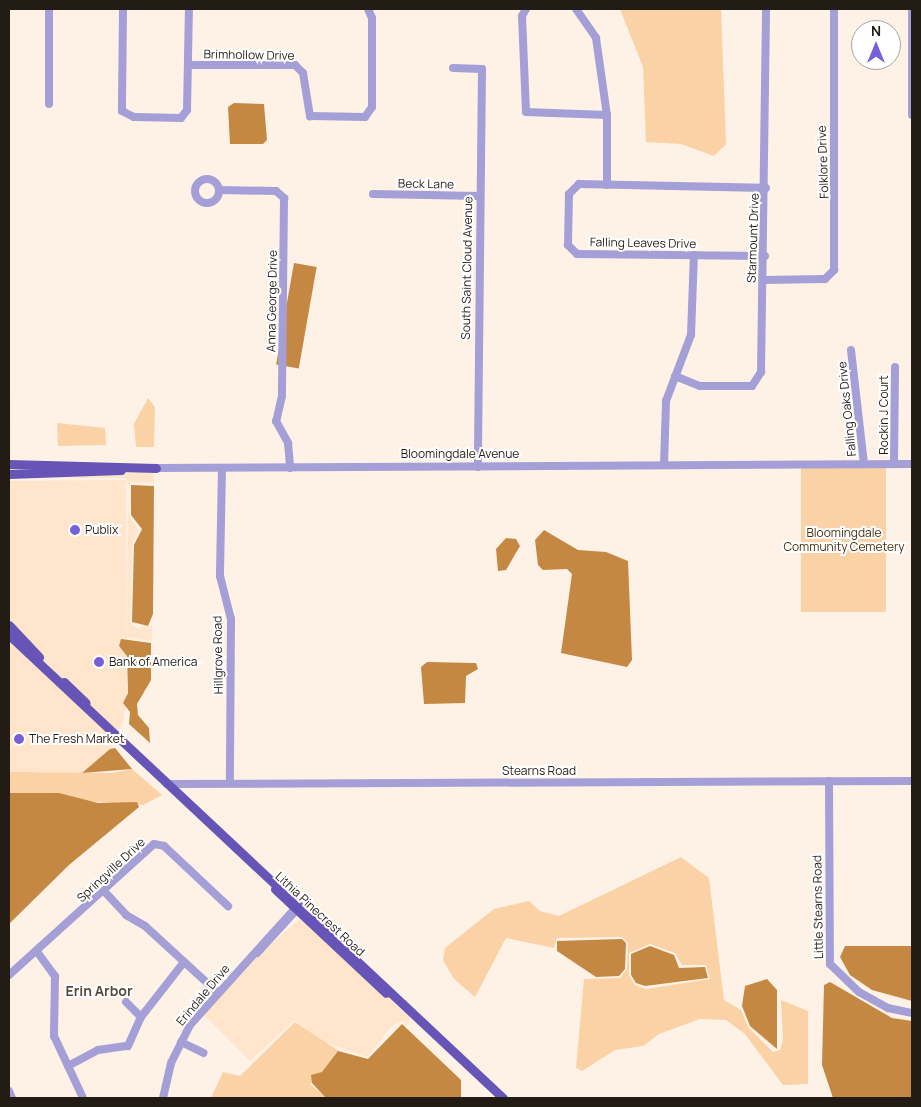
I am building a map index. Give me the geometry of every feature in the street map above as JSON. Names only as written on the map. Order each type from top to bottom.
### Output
[{"type":"main road","points":[[9,464],[156,468]]},
{"type":"main road","name":"Bloomingdale Avenue","points":[[9,474],[156,468]]},
{"type":"main road","name":"Lithia Pinecrest Road","points":[[9,625],[150,769]]},
{"type":"main road","name":"Lithia Pinecrest Road","points":[[9,635],[298,911],[431,1030],[503,1098]]},
{"type":"main road","name":"Lithia Pinecrest Road","points":[[298,911],[431,1030]]},
{"type":"street","points":[[49,9],[49,104]]},
{"type":"street","points":[[123,9],[122,111],[134,118],[181,118],[188,110],[189,9]]},
{"type":"street","name":"Brimhollow Drive","points":[[188,65],[295,65],[303,73],[310,116],[365,117],[372,106],[372,18],[368,9]]},
{"type":"street","points":[[526,9],[522,16],[522,103],[526,112],[607,115]]},
{"type":"street","points":[[576,9],[596,38],[607,115],[607,185]]},
{"type":"street","name":"Starmount Drive","points":[[675,376],[700,386],[752,386],[759,381],[762,280],[765,256],[766,9]]},
{"type":"street","name":"Folklore Drive","points":[[762,280],[826,279],[834,270],[834,9]]},
{"type":"street","points":[[912,9],[912,115]]},
{"type":"street","name":"South Saint Cloud Avenue","points":[[453,68],[482,69],[478,467]]},
{"type":"street","name":"Falling Leaves Drive","points":[[765,256],[572,250],[568,245],[573,188],[607,185],[766,188]]},
{"type":"street","name":"Anna George Drive","points":[[219,190],[276,191],[284,198],[282,396],[276,421],[288,443],[290,468]]},
{"type":"street","name":"Beck Lane","points":[[373,194],[480,196]]},
{"type":"street","points":[[664,466],[663,416],[675,376],[692,335],[694,255]]},
{"type":"street","name":"Falling Oaks Drive","points":[[851,350],[864,464]]},
{"type":"street","name":"Rockin J Court","points":[[894,464],[895,367]]},
{"type":"street","name":"Bloomingdale Avenue","points":[[156,468],[912,464]]},
{"type":"street","name":"Hillgrove Road","points":[[222,468],[220,576],[231,619],[230,782]]},
{"type":"street","name":"Little Stearns Road","points":[[829,781],[830,964],[860,992],[893,1010],[912,1014]]},
{"type":"street","name":"Stearns Road","points":[[167,784],[230,782],[912,781]]},
{"type":"street","name":"Springville Drive","points":[[9,975],[38,953],[154,844],[164,846],[228,906]]},
{"type":"street","points":[[104,891],[126,915],[184,962],[218,993]]},
{"type":"street","name":"Erindale Drive","points":[[163,1098],[181,1042],[218,993],[244,964],[298,911]]},
{"type":"street","name":"Erindale Drive","points":[[244,964],[298,911]]},
{"type":"street","points":[[38,953],[55,976],[54,1036],[83,1098]]},
{"type":"street","points":[[68,1066],[98,1050],[128,1046],[141,1017],[184,962]]},
{"type":"street","points":[[126,1002],[141,1017]]},
{"type":"street","points":[[181,1042],[204,1053]]},
{"type":"street","points":[[9,1091],[12,1098]]},
{"type":"shaded area","points":[[234,103],[264,104],[267,140],[263,144],[230,144],[228,107]]},
{"type":"shaded area","points":[[294,263],[317,267],[299,368],[276,364]]},
{"type":"shaded area","points":[[9,285],[11,459],[9,459]]},
{"type":"shaded area","points":[[154,471],[154,483],[131,482],[128,487],[126,478],[57,478]]},
{"type":"shaded area","points":[[126,480],[127,695],[123,722],[110,749],[82,773],[9,772],[9,481]]},
{"type":"shaded area","points":[[131,485],[154,486],[153,614],[148,626],[132,622],[134,545],[142,529],[131,515]]},
{"type":"shaded area","points":[[128,498],[129,516],[139,530],[132,545],[130,622],[136,628],[152,626],[152,641],[127,637]]},
{"type":"shaded area","points":[[544,530],[578,550],[606,552],[628,561],[632,660],[627,667],[561,653],[572,574],[567,569],[543,570],[538,565],[535,540]]},
{"type":"shaded area","points":[[506,538],[516,539],[520,546],[506,570],[498,571],[496,549]]},
{"type":"shaded area","points":[[121,639],[151,643],[151,680],[137,704],[138,715],[149,728],[150,743],[129,724],[130,712],[123,703],[128,693],[127,656],[119,646]]},
{"type":"shaded area","points":[[427,662],[476,663],[478,669],[466,676],[465,703],[424,704],[421,667]]},
{"type":"shaded area","points":[[115,748],[132,769],[82,773],[110,749]]},
{"type":"shaded area","points":[[9,793],[59,793],[98,803],[137,802],[139,807],[69,865],[9,924]]},
{"type":"shaded area","points":[[300,919],[410,1018],[407,1026],[402,1021],[392,1026],[367,1057],[325,1042],[294,1020],[250,1061],[203,1014],[246,966]]},
{"type":"shaded area","points":[[622,939],[626,943],[625,969],[619,976],[596,977],[557,951],[557,941]]},
{"type":"shaded area","points":[[650,946],[674,955],[679,968],[705,967],[708,978],[645,986],[636,983],[631,975],[631,954]]},
{"type":"shaded area","points":[[845,946],[912,946],[912,1001],[872,990],[850,975],[840,957]]},
{"type":"shaded area","points":[[767,979],[777,990],[777,1049],[750,1026],[742,1006],[745,986]]},
{"type":"shaded area","points":[[830,982],[892,1018],[912,1021],[912,1098],[833,1098],[822,1065],[824,985]]},
{"type":"shaded area","points":[[402,1024],[461,1080],[461,1098],[326,1098],[312,1083],[311,1075],[322,1072],[338,1051],[368,1059]]},
{"type":"green space","points":[[620,9],[721,9],[726,144],[714,156],[681,144],[646,142],[643,67]]},
{"type":"green space","points":[[148,398],[155,407],[154,447],[136,447],[134,424]]},
{"type":"green space","points":[[57,423],[105,428],[106,445],[58,446]]},
{"type":"green space","name":"Bloomingdale Community Cemetery","points":[[801,468],[886,468],[886,612],[801,612]]},
{"type":"green space","points":[[132,769],[162,795],[143,805],[9,796],[9,772],[112,773]]},
{"type":"green space","points":[[681,857],[709,878],[724,1000],[741,1010],[748,1027],[773,1052],[780,1050],[783,1040],[781,1000],[808,1011],[808,1084],[783,1085],[745,1034],[726,1020],[700,1019],[659,1034],[643,1046],[615,1050],[582,1071],[576,1068],[584,979],[620,978],[627,969],[628,943],[622,937],[557,938],[554,948],[506,938],[475,997],[454,979],[443,960],[445,948],[494,909],[529,901],[540,911],[559,916]],"holes":[[[650,944],[675,953],[682,965],[706,965],[710,979],[646,989],[635,985],[629,975],[629,953]]]},
{"type":"green space","points":[[295,1022],[342,1053],[310,1084],[327,1098],[211,1098],[223,1072],[240,1076]]},
{"type":"place","name":"Publix","points":[[75,530]]},
{"type":"place","name":"Bank of America","points":[[99,662]]},
{"type":"place","name":"The Fresh Market","points":[[19,739]]},
{"type":"district","name":"Erin Arbor","points":[[99,991]]}]
